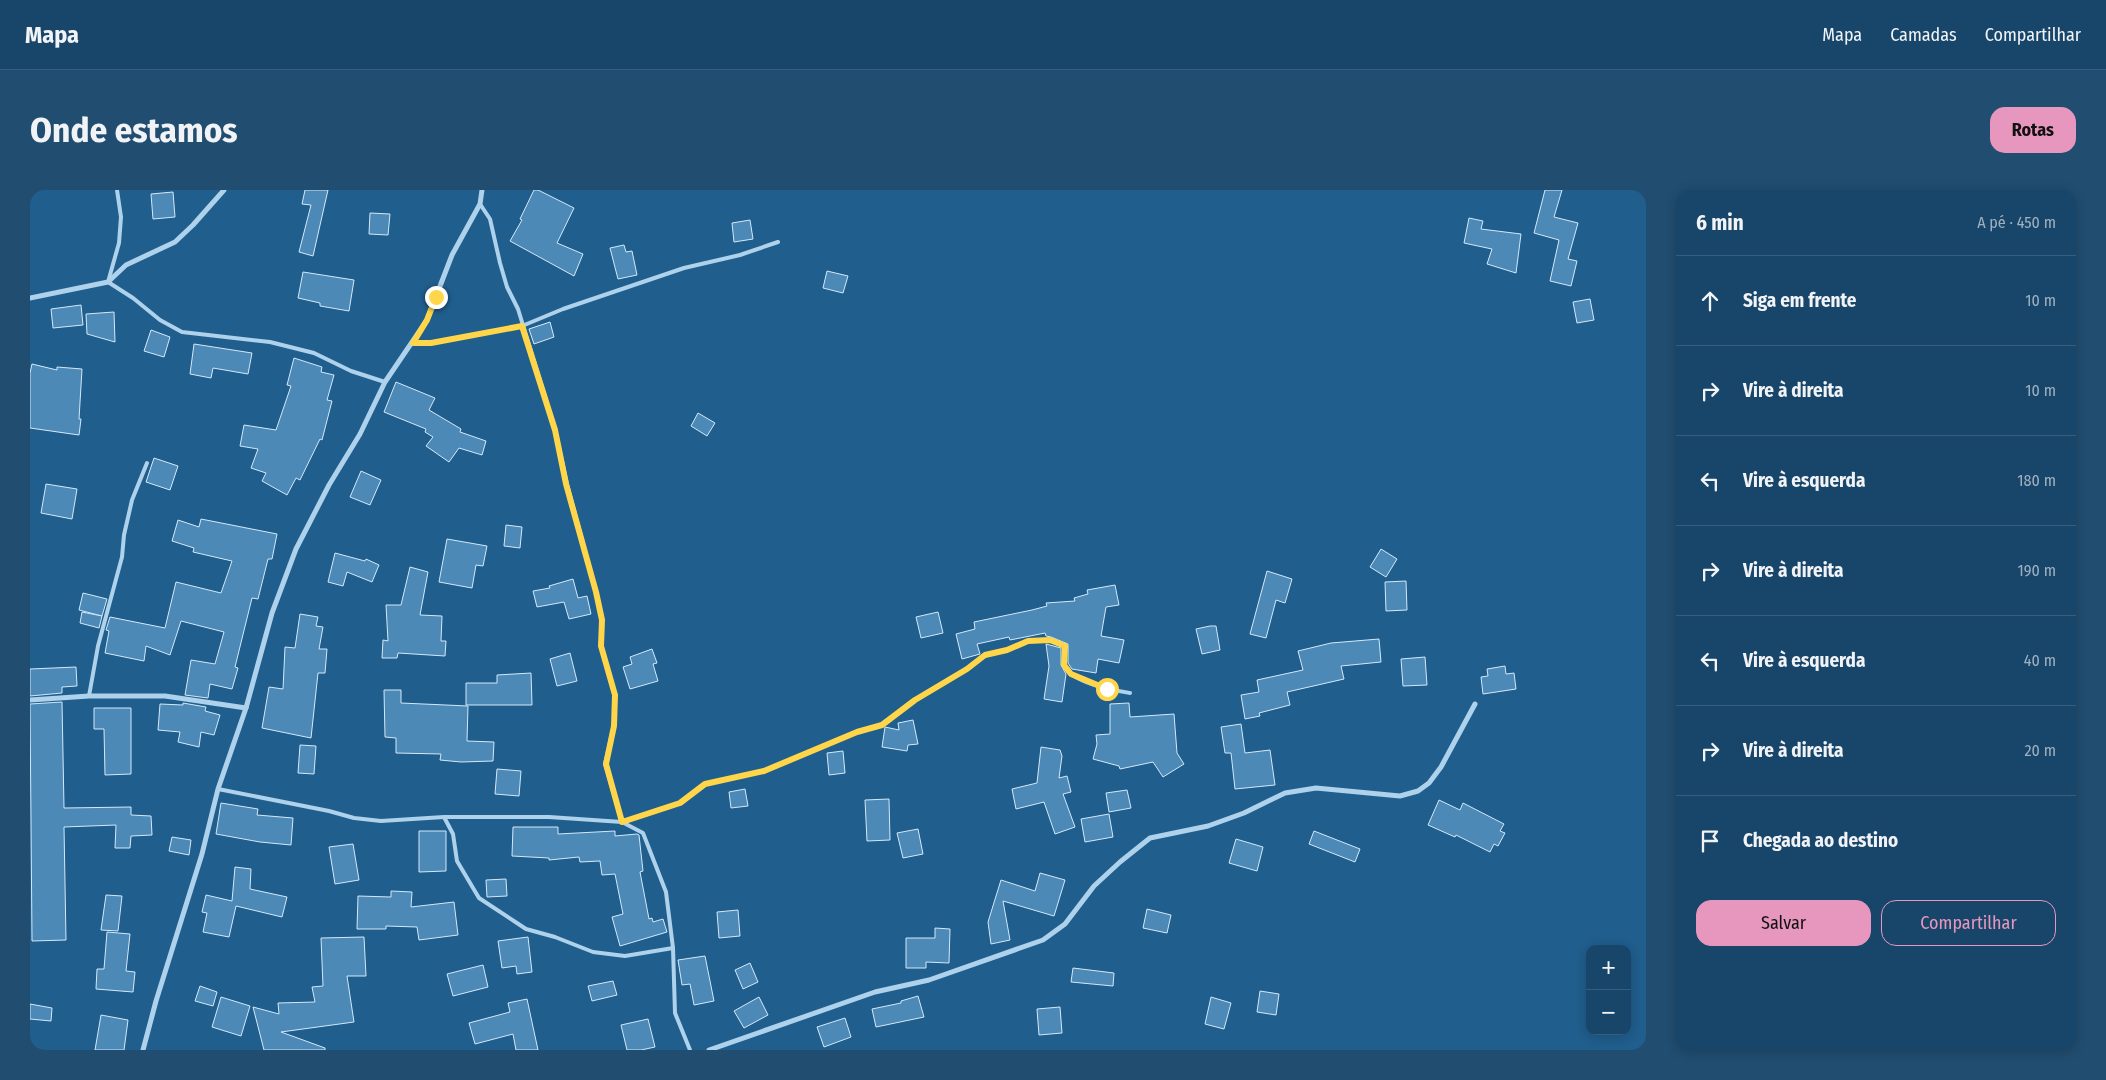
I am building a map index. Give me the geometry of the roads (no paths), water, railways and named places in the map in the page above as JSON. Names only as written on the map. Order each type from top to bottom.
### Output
[{"type":"street","points":[[30,298],[108,282],[126,265],[175,242],[224,190]]},
{"type":"street","points":[[143,1050],[156,1001],[202,854],[218,789],[246,708],[272,613],[296,548],[328,485],[360,434],[385,382],[427,320],[452,255],[480,204],[482,190]]},
{"type":"street","points":[[30,700],[89,696],[165,696],[246,708]]},
{"type":"street","points":[[709,1050],[875,992],[929,980],[1043,940],[1065,924],[1094,886],[1150,838],[1208,826],[1244,813],[1285,793],[1316,788],[1400,796],[1418,790],[1429,783],[1441,766],[1475,704]]},
{"type":"lane","points":[[117,190],[122,216],[119,243],[108,282],[133,298],[160,320],[182,332],[270,342],[314,352],[351,371],[385,382]]},
{"type":"lane","points":[[480,204],[490,219],[507,287],[518,310],[555,430],[566,484],[596,592],[602,620],[601,646],[615,695],[614,726],[606,764],[622,822],[643,833],[666,892],[673,948],[675,1013],[690,1050]]},
{"type":"lane","points":[[413,343],[431,343],[522,326],[684,268],[740,255],[778,242]]},
{"type":"lane","points":[[89,696],[98,646],[122,557],[124,535],[132,500],[147,463]]},
{"type":"lane","points":[[218,789],[363,819],[381,821],[444,817],[549,817],[622,822],[680,803],[705,784],[764,771],[857,732],[882,725],[915,700],[967,669],[985,655],[1007,650],[1028,641],[1050,640],[1065,646],[1064,665],[1071,674],[1107,689],[1130,693]]},
{"type":"lane","points":[[444,817],[453,834],[457,861],[479,898],[526,930],[555,937],[593,952],[625,956],[673,948]]}]
